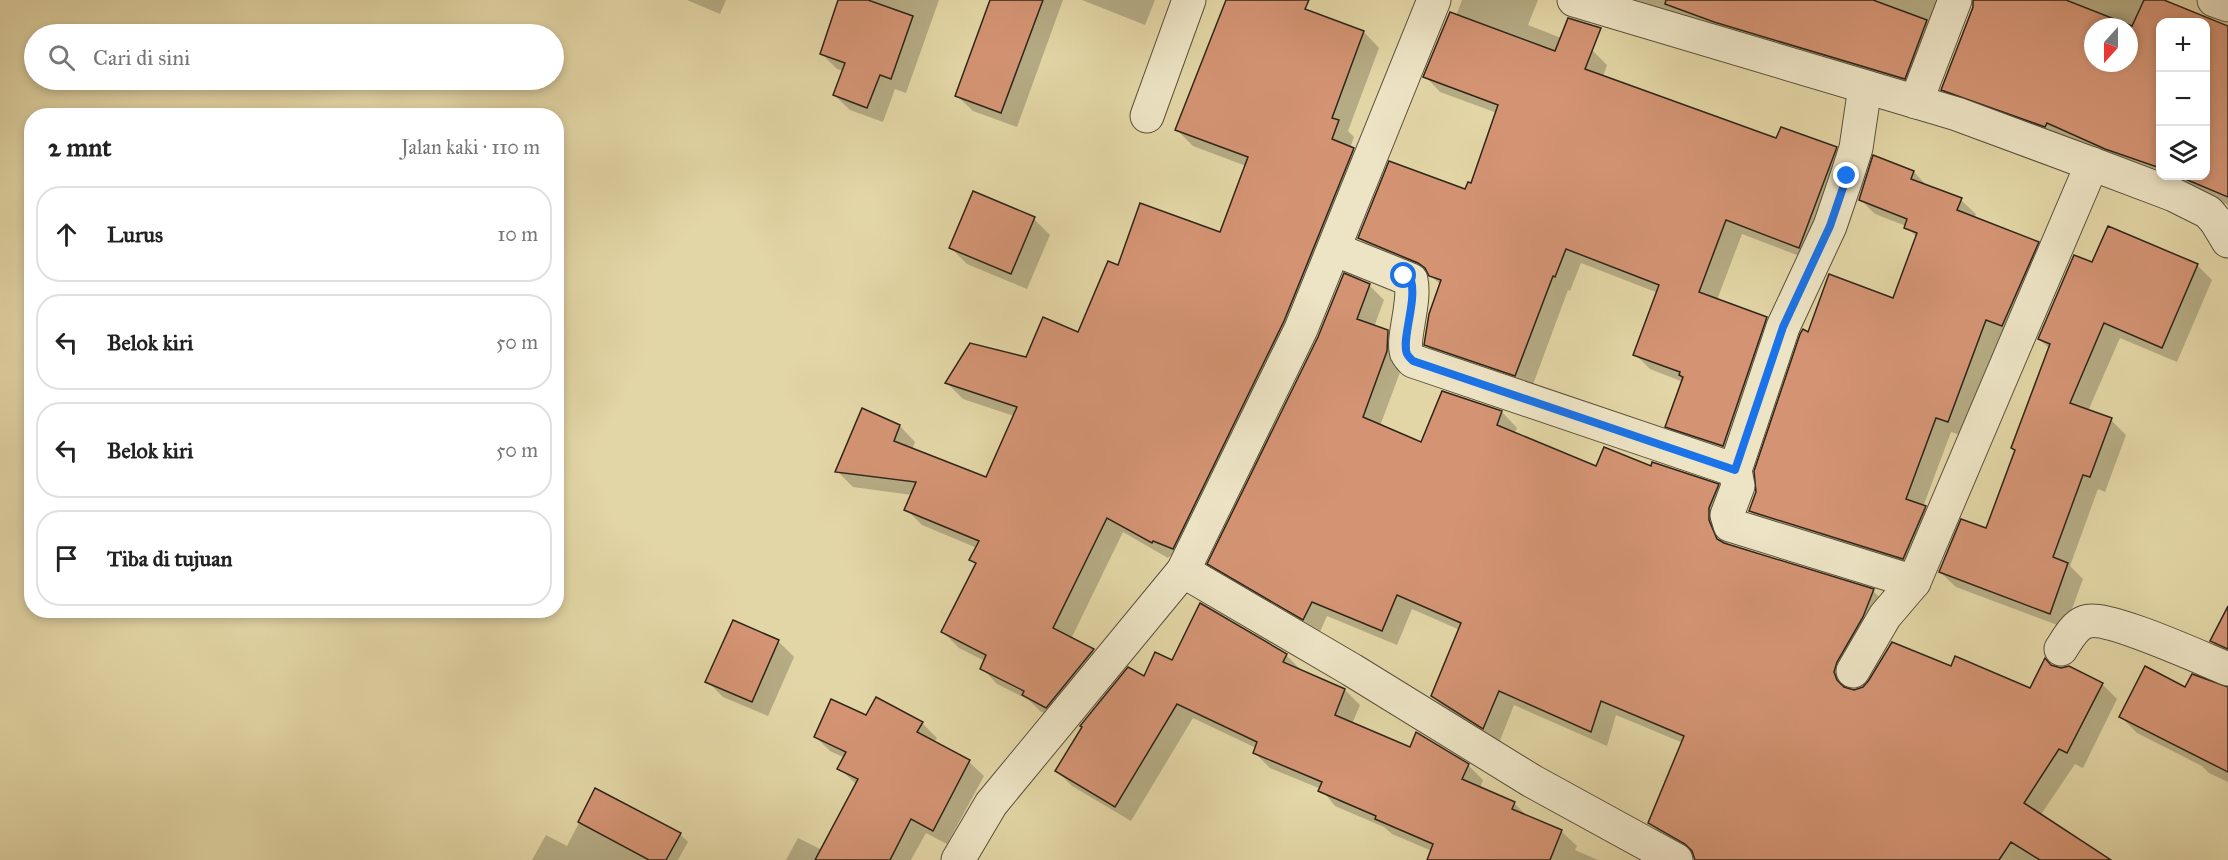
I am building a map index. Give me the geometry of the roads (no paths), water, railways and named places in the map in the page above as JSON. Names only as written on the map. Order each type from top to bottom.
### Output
[{"type":"street","points":[[1147,116],[1189,0]]},
{"type":"street","points":[[958,860],[992,804],[1183,571],[1300,329],[1434,0]]},
{"type":"street","points":[[1574,0],[1957,114],[2174,195],[2208,212],[2228,241]]},
{"type":"street","points":[[1916,102],[1955,0]]},
{"type":"street","points":[[2214,0],[2228,5]]},
{"type":"street","points":[[1866,87],[1856,148],[1847,176],[1830,226],[1783,327],[1735,470],[1737,486],[1727,515],[1730,525],[1914,582]]},
{"type":"street","points":[[1853,670],[1885,616],[1914,582],[2092,164]]},
{"type":"street","points":[[1334,249],[1411,280],[1414,291],[1406,345],[1407,354],[1413,361],[1735,470]]},
{"type":"street","points":[[1183,571],[1353,670],[1532,781],[1676,860]]},
{"type":"street","points":[[2061,649],[2076,627],[2086,621],[2113,624],[2228,669]]}]
